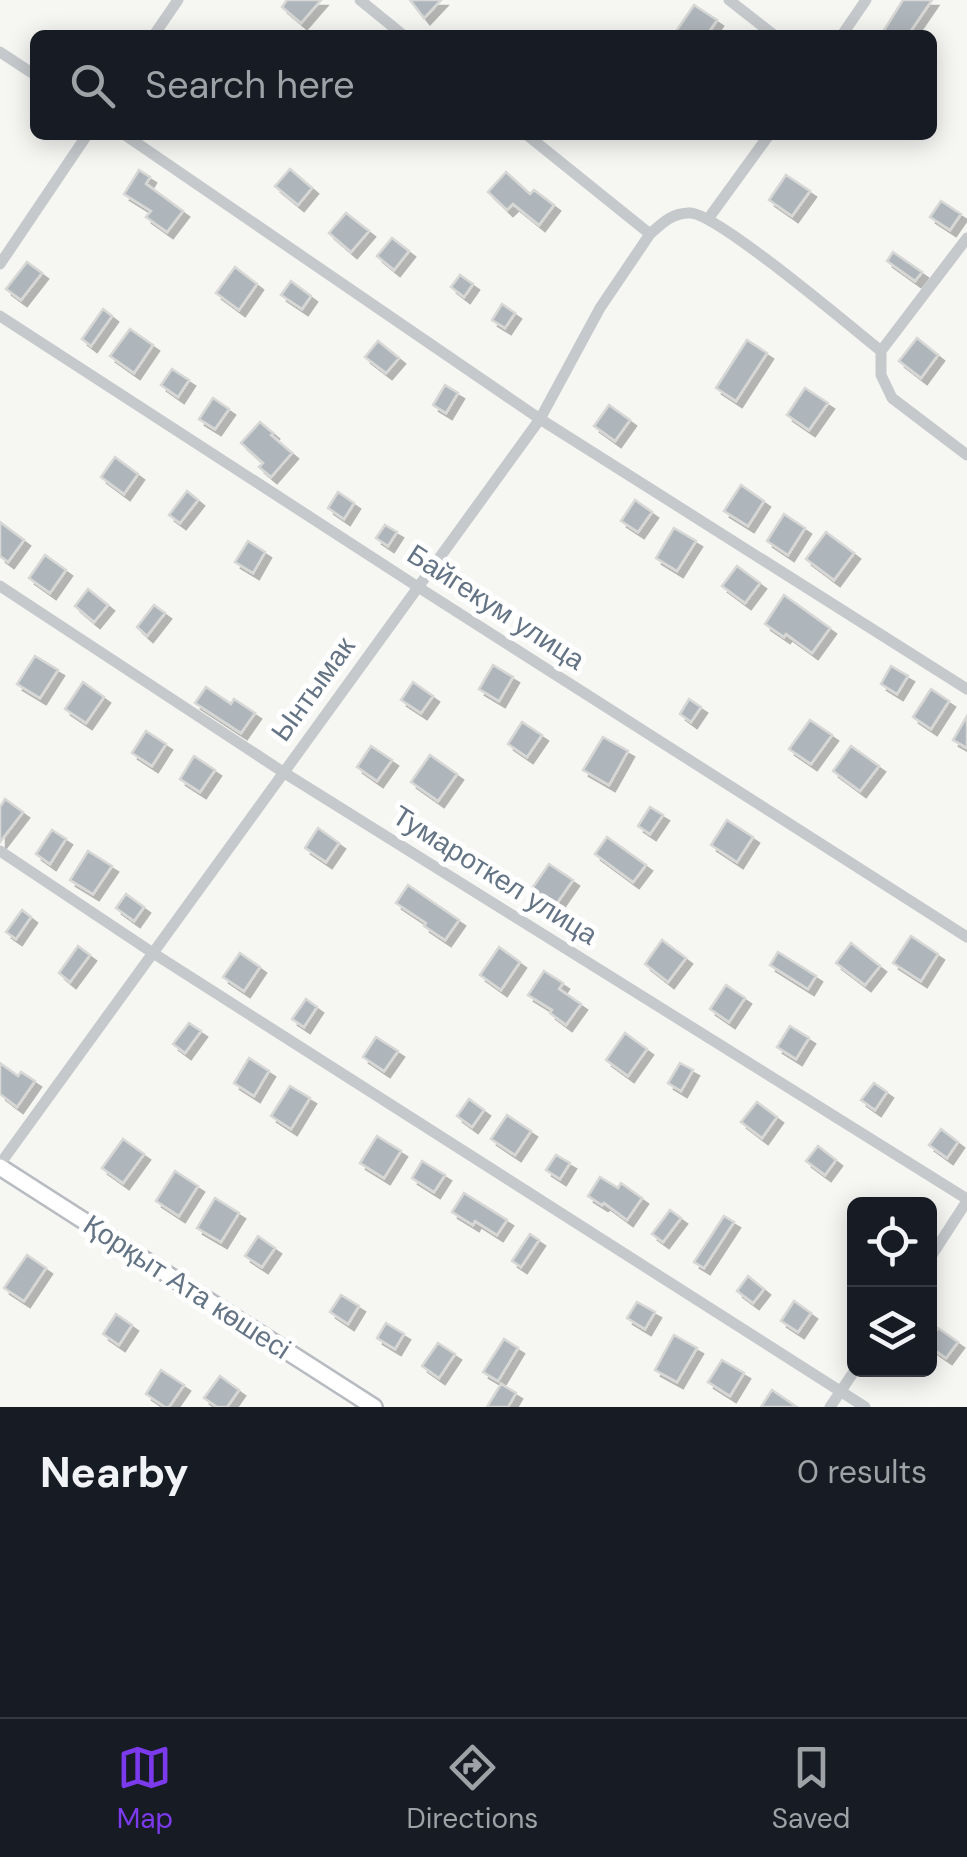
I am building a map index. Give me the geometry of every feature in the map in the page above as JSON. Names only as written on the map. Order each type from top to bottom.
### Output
[{"type":"main road","name":"Қорқыт Ата көшесі","points":[[0,1165],[374,1407]]},
{"type":"street","points":[[157,30],[178,0]]},
{"type":"street","points":[[360,0],[397,30]]},
{"type":"street","points":[[729,0],[768,30]]},
{"type":"street","points":[[845,30],[866,0]]},
{"type":"street","points":[[0,52],[30,72]]},
{"type":"street","points":[[0,264],[84,140]]},
{"type":"street","points":[[132,140],[540,419],[967,688]]},
{"type":"street","points":[[533,140],[650,234],[678,214],[693,213],[708,219],[881,351]]},
{"type":"street","points":[[708,219],[765,140]]},
{"type":"street","name":"Ынтымак","points":[[0,1165],[540,419],[600,308],[650,234]]},
{"type":"street","points":[[967,238],[881,351],[881,374],[892,398],[967,455]]},
{"type":"street","name":"Байгекум улица","points":[[0,316],[967,936]]},
{"type":"street","name":"Тумароткел улица","points":[[0,586],[284,772],[967,1200]]},
{"type":"street","points":[[0,851],[865,1407]]},
{"type":"street","points":[[937,1247],[967,1200]]},
{"type":"street","points":[[830,1407],[851,1377]]},
{"type":"building","points":[[287,0],[321,0],[301,23],[282,7]]},
{"type":"building","points":[[410,0],[441,0],[424,18]]},
{"type":"building","points":[[903,0],[932,0],[911,30],[884,30]]},
{"type":"building","points":[[694,5],[717,20],[710,30],[677,30]]},
{"type":"building","points":[[290,169],[312,188],[298,205],[275,186]]},
{"type":"building","points":[[139,170],[150,177],[146,184],[183,211],[167,232],[146,217],[151,211],[124,194]]},
{"type":"building","points":[[506,172],[530,194],[534,190],[554,205],[539,225],[513,204],[507,210],[488,192]]},
{"type":"building","points":[[786,175],[810,191],[792,216],[769,200]]},
{"type":"building","points":[[941,201],[961,214],[950,230],[930,217]]},
{"type":"building","points":[[346,213],[369,231],[351,252],[329,233]]},
{"type":"building","points":[[392,238],[409,251],[394,270],[377,256]]},
{"type":"building","points":[[893,252],[922,272],[915,281],[887,261]]},
{"type":"building","points":[[27,262],[42,273],[21,300],[6,289]]},
{"type":"building","points":[[235,267],[257,284],[239,310],[216,293]]},
{"type":"building","points":[[460,275],[473,284],[464,297],[451,287]]},
{"type":"building","points":[[291,281],[311,296],[302,309],[281,295]]},
{"type":"building","points":[[502,304],[515,313],[505,328],[492,320]]},
{"type":"building","points":[[103,309],[112,316],[91,346],[82,339]]},
{"type":"building","points":[[130,329],[153,345],[134,373],[110,356]]},
{"type":"building","points":[[917,338],[938,355],[921,378],[899,361]]},
{"type":"building","points":[[747,340],[767,353],[736,401],[716,388]]},
{"type":"building","points":[[378,341],[399,358],[386,373],[365,357]]},
{"type":"building","points":[[172,369],[189,380],[178,397],[161,385]]},
{"type":"building","points":[[445,385],[458,393],[446,413],[433,405]]},
{"type":"building","points":[[805,388],[828,403],[809,430],[787,415]]},
{"type":"building","points":[[213,398],[229,409],[215,429],[199,419]]},
{"type":"building","points":[[609,405],[630,420],[615,441],[594,426]]},
{"type":"building","points":[[260,422],[292,453],[271,477],[259,467],[263,463],[241,443]]},
{"type":"building","points":[[115,457],[138,474],[124,494],[101,477]]},
{"type":"building","points":[[741,485],[764,501],[748,526],[724,511]]},
{"type":"building","points":[[187,491],[198,500],[180,523],[169,515]]},
{"type":"building","points":[[338,492],[354,503],[344,519],[328,508]]},
{"type":"building","points":[[635,500],[652,512],[638,532],[621,521]]},
{"type":"building","points":[[784,514],[805,528],[788,555],[767,541]]},
{"type":"building","points":[[0,522],[24,540],[8,562],[0,556]]},
{"type":"building","points":[[385,525],[397,532],[388,546],[376,538]]},
{"type":"building","points":[[674,528],[696,541],[677,571],[656,558]]},
{"type":"building","points":[[826,532],[854,553],[834,580],[806,559]]},
{"type":"building","points":[[248,541],[265,552],[253,573],[235,562]]},
{"type":"building","points":[[45,555],[66,570],[50,593],[29,578]]},
{"type":"building","points":[[737,566],[760,583],[745,603],[722,586]]},
{"type":"building","points":[[88,589],[108,605],[94,622],[75,606]]},
{"type":"building","points":[[784,595],[830,628],[812,653],[765,624]]},
{"type":"building","points":[[154,605],[165,613],[147,636],[137,627]]},
{"type":"building","points":[[35,656],[58,670],[40,698],[17,684]]},
{"type":"building","points":[[493,665],[513,677],[499,701],[479,689]]},
{"type":"building","points":[[891,666],[908,676],[897,694],[881,684]]},
{"type":"building","points":[[83,682],[104,697],[86,723],[65,709]]},
{"type":"building","points":[[413,682],[433,696],[421,713],[401,700]]},
{"type":"building","points":[[206,687],[231,704],[234,699],[255,713],[241,733],[195,703]]},
{"type":"building","points":[[931,689],[949,701],[931,729],[913,717]]},
{"type":"building","points":[[689,699],[701,707],[691,722],[680,714]]},
{"type":"building","points":[[967,716],[967,748],[953,740]]},
{"type":"building","points":[[810,720],[832,735],[811,764],[789,749]]},
{"type":"building","points":[[522,722],[542,735],[527,757],[508,744]]},
{"type":"building","points":[[146,731],[166,744],[152,766],[132,753]]},
{"type":"building","points":[[603,737],[628,751],[609,785],[583,770]]},
{"type":"building","points":[[371,746],[392,760],[377,781],[357,767]]},
{"type":"building","points":[[851,746],[879,766],[860,791],[833,771]]},
{"type":"building","points":[[430,755],[457,774],[438,801],[411,782]]},
{"type":"building","points":[[194,756],[215,770],[200,792],[180,779]]},
{"type":"building","points":[[5,799],[23,812],[0,842],[0,807]]},
{"type":"building","points":[[650,807],[663,815],[650,834],[638,826]]},
{"type":"building","points":[[727,820],[753,837],[737,862],[711,845]]},
{"type":"building","points":[[318,828],[339,843],[326,862],[305,848]]},
{"type":"building","points":[[52,830],[66,839],[50,864],[36,854]]},
{"type":"building","points":[[607,837],[646,865],[633,882],[595,854]]},
{"type":"building","points":[[88,851],[112,866],[93,894],[70,880]]},
{"type":"building","points":[[549,864],[573,880],[555,906],[531,890]]},
{"type":"building","points":[[408,885],[459,920],[445,940],[396,903]]},
{"type":"building","points":[[126,894],[144,907],[134,921],[116,908]]},
{"type":"building","points":[[22,910],[31,917],[16,939],[6,932]]},
{"type":"building","points":[[911,936],[938,954],[921,981],[893,963]]},
{"type":"building","points":[[662,940],[686,958],[668,982],[645,964]]},
{"type":"building","points":[[851,943],[880,966],[865,985],[836,963]]},
{"type":"building","points":[[78,946],[90,955],[70,982],[59,973]]},
{"type":"building","points":[[499,947],[520,962],[501,990],[480,975]]},
{"type":"building","points":[[778,952],[816,976],[808,989],[770,965]]},
{"type":"building","points":[[240,953],[260,967],[244,991],[223,977]]},
{"type":"building","points":[[544,971],[563,983],[559,989],[581,1004],[566,1025],[550,1013],[552,1010],[528,995]]},
{"type":"building","points":[[726,985],[745,998],[729,1022],[710,1009]]},
{"type":"building","points":[[306,999],[317,1007],[304,1027],[292,1019]]},
{"type":"building","points":[[189,1023],[201,1031],[185,1053],[173,1044]]},
{"type":"building","points":[[790,1026],[809,1038],[796,1059],[777,1047]]},
{"type":"building","points":[[625,1033],[647,1049],[628,1076],[606,1060]]},
{"type":"building","points":[[376,1037],[398,1051],[384,1071],[363,1057]]},
{"type":"building","points":[[249,1058],[269,1071],[254,1096],[234,1083]]},
{"type":"building","points":[[0,1063],[18,1076],[21,1072],[35,1081],[17,1107],[0,1094]]},
{"type":"building","points":[[680,1063],[693,1070],[681,1091],[668,1083]]},
{"type":"building","points":[[874,1083],[887,1092],[875,1110],[861,1100]]},
{"type":"building","points":[[290,1086],[310,1098],[291,1129],[271,1116]]},
{"type":"building","points":[[469,1099],[484,1110],[472,1127],[457,1116]]},
{"type":"building","points":[[757,1102],[777,1117],[762,1138],[741,1122]]},
{"type":"building","points":[[507,1115],[531,1131],[515,1155],[491,1139]]},
{"type":"building","points":[[941,1129],[958,1142],[947,1158],[929,1145]]},
{"type":"building","points":[[377,1136],[401,1151],[384,1178],[360,1163]]},
{"type":"building","points":[[123,1139],[144,1154],[123,1183],[102,1168]]},
{"type":"building","points":[[818,1146],[836,1160],[825,1175],[806,1161]]},
{"type":"building","points":[[556,1155],[570,1163],[560,1179],[546,1170]]},
{"type":"building","points":[[422,1161],[445,1175],[434,1192],[412,1178]]},
{"type":"building","points":[[175,1171],[198,1186],[179,1216],[156,1201]]},
{"type":"building","points":[[600,1177],[618,1188],[621,1183],[642,1198],[627,1220],[588,1196]]},
{"type":"building","points":[[464,1193],[507,1220],[497,1235],[452,1212]]},
{"type":"building","points":[[215,1198],[239,1213],[221,1242],[197,1228]]},
{"type":"building","points":[[670,1210],[681,1218],[663,1242],[652,1234]]},
{"type":"building","points":[[724,1216],[734,1222],[704,1268],[694,1262]]},
{"type":"building","points":[[530,1234],[539,1240],[521,1267],[512,1261]]},
{"type":"building","points":[[258,1236],[275,1248],[262,1267],[245,1256]]},
{"type":"building","points":[[27,1255],[46,1268],[24,1301],[4,1288]]},
{"type":"building","points":[[748,1276],[764,1289],[753,1303],[737,1291]]},
{"type":"building","points":[[341,1295],[359,1306],[348,1324],[330,1312]]},
{"type":"building","points":[[794,1301],[811,1313],[798,1332],[781,1321]]},
{"type":"building","points":[[637,1302],[655,1312],[645,1329],[627,1318]]},
{"type":"building","points":[[116,1314],[132,1325],[119,1345],[103,1334]]},
{"type":"building","points":[[386,1323],[404,1334],[395,1349],[377,1338]]},
{"type":"building","points":[[937,1330],[958,1342],[946,1358],[937,1352]]},
{"type":"building","points":[[674,1335],[697,1348],[677,1382],[655,1370]]},
{"type":"building","points":[[504,1339],[518,1348],[498,1381],[483,1372]]},
{"type":"building","points":[[438,1343],[455,1354],[439,1378],[422,1366]]},
{"type":"building","points":[[722,1360],[744,1373],[730,1396],[708,1382]]},
{"type":"building","points":[[161,1370],[184,1385],[169,1407],[146,1394]]},
{"type":"building","points":[[220,1376],[239,1390],[227,1407],[217,1407],[204,1398]]},
{"type":"building","points":[[501,1384],[516,1393],[508,1407],[487,1407]]},
{"type":"building","points":[[772,1390],[797,1407],[761,1407]]}]
